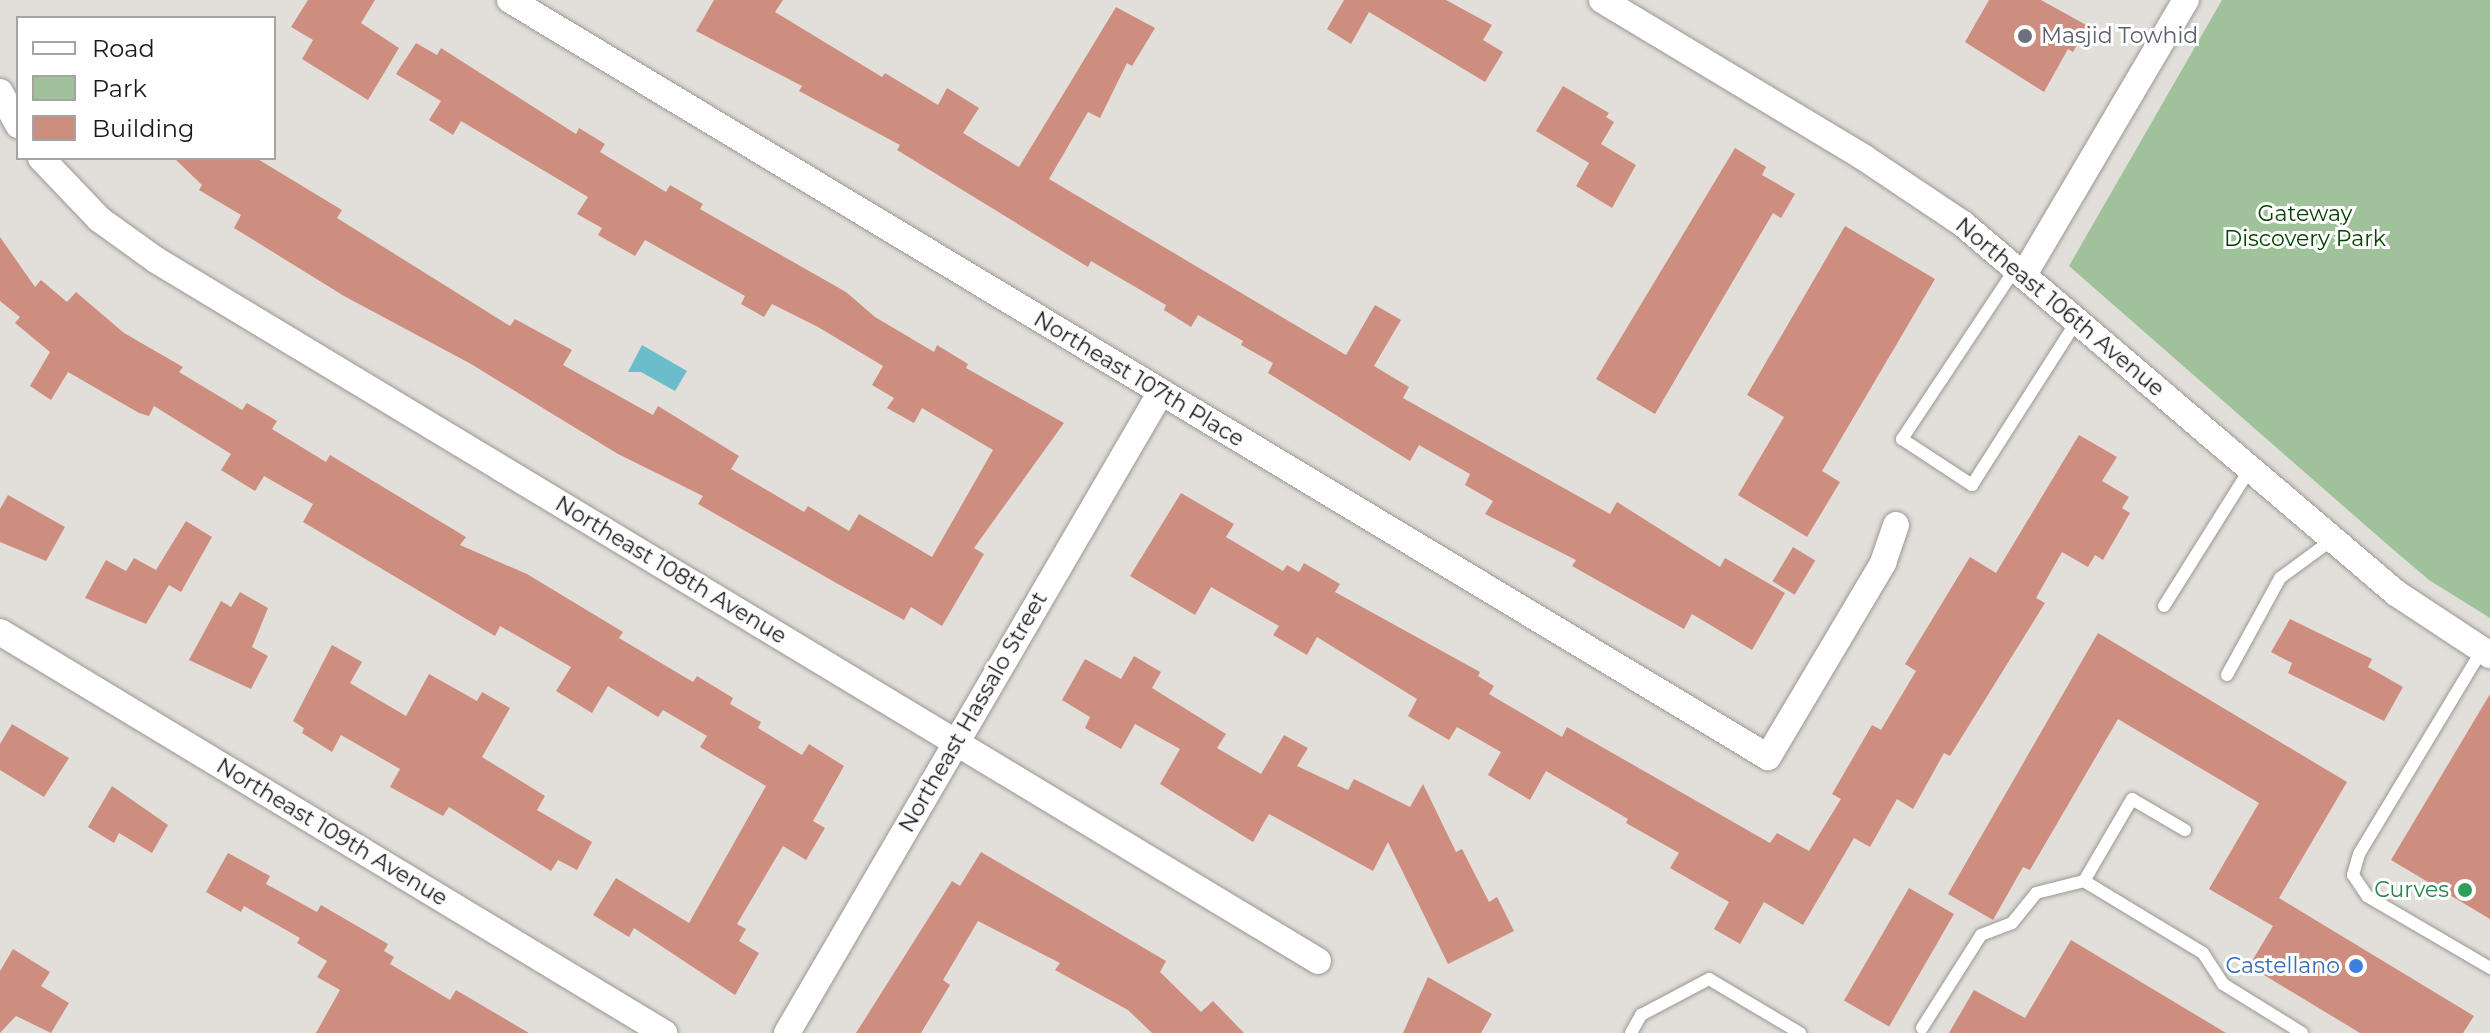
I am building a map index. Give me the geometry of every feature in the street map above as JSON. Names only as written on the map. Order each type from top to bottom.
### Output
[{"type":"street","name":"Northeast 107th Place","points":[[510,0],[1768,757],[1883,563],[1896,525]]},
{"type":"street","name":"Northeast 106th Avenue","points":[[1602,0],[1912,188],[2021,270],[2332,540],[2423,614],[2486,652]]},
{"type":"street","points":[[2021,270],[2186,0]]},
{"type":"street","points":[[0,92],[16,121]]},
{"type":"street","name":"Northeast 108th Avenue","points":[[43,160],[99,219],[156,260],[1318,961]]},
{"type":"street","name":"Northeast Hassalo Street","points":[[787,1033],[1161,392]]},
{"type":"street","name":"Northeast 109th Avenue","points":[[0,632],[664,1033]]},
{"type":"lane","points":[[2021,270],[1902,439],[1972,485],[2078,319]]},
{"type":"lane","points":[[2164,606],[2250,469]]},
{"type":"lane","points":[[2227,675],[2280,578],[2332,540]]},
{"type":"lane","points":[[2486,652],[2359,854],[2353,875],[2367,896],[2490,968]]},
{"type":"lane","points":[[2084,881],[2132,799],[2185,830]]},
{"type":"lane","points":[[1922,1028],[1981,935],[2012,923],[2036,893],[2084,881],[2203,953],[2223,984],[2302,1033]]},
{"type":"lane","points":[[1631,1033],[1641,1015],[1709,979],[1800,1033]]},
{"type":"green space","name":"Gateway Discovery Park","points":[[2222,0],[2490,0],[2490,618],[2429,580],[2069,266]]},
{"type":"water","points":[[642,345],[687,371],[675,391],[641,372],[628,372]]},
{"type":"building","points":[[308,0],[375,0],[361,23],[399,48],[368,100],[302,59],[313,40],[291,27]]},
{"type":"building","points":[[714,0],[783,0],[775,12],[882,77],[885,73],[938,105],[947,88],[979,108],[963,133],[1019,167],[1116,7],[1155,28],[1132,66],[1127,63],[1100,118],[1088,112],[1049,179],[1346,355],[1375,305],[1401,320],[1374,366],[1409,387],[1403,398],[1610,514],[1617,502],[1720,567],[1725,558],[1785,593],[1752,650],[1692,614],[1684,629],[1572,566],[1576,560],[1485,514],[1493,501],[1465,485],[1470,474],[1419,445],[1410,461],[1268,373],[1273,363],[1241,345],[1243,341],[1198,315],[1191,327],[1164,310],[1166,305],[1091,261],[1088,267],[897,150],[900,145],[799,91],[802,86],[696,31]]},
{"type":"building","points":[[1344,0],[1446,0],[1492,25],[1483,40],[1503,52],[1485,82],[1369,12],[1351,44],[1327,29]]},
{"type":"building","points":[[1989,0],[2041,0],[2088,26],[2073,52],[2068,49],[2044,92],[1965,42]]},
{"type":"building","points":[[416,43],[437,55],[441,48],[576,134],[579,128],[605,144],[600,152],[666,192],[670,185],[703,204],[700,209],[846,292],[875,317],[934,352],[937,345],[968,364],[966,368],[1064,423],[974,548],[984,554],[942,626],[911,607],[904,620],[838,584],[698,504],[703,496],[618,454],[471,364],[344,296],[234,228],[241,215],[199,190],[202,185],[176,160],[259,160],[342,210],[337,218],[510,326],[515,319],[572,350],[563,365],[653,415],[658,406],[739,456],[731,469],[804,512],[808,506],[849,531],[859,514],[932,557],[993,450],[922,408],[914,423],[887,408],[894,398],[872,385],[883,366],[818,327],[772,304],[764,317],[741,304],[745,296],[645,240],[635,256],[598,235],[602,228],[577,214],[588,197],[461,121],[453,135],[429,120],[441,101],[396,74]]},
{"type":"building","points":[[1563,86],[1609,113],[1606,117],[1614,122],[1601,144],[1636,165],[1612,208],[1576,186],[1589,163],[1536,131]]},
{"type":"building","points":[[1735,148],[1766,167],[1762,175],[1795,194],[1781,218],[1773,213],[1655,414],[1596,379]]},
{"type":"building","points":[[1845,226],[1935,279],[1822,471],[1840,482],[1807,537],[1738,495],[1784,417],[1747,395]]},
{"type":"building","points":[[0,237],[35,287],[41,280],[67,302],[76,292],[124,333],[183,367],[179,372],[242,410],[247,403],[277,421],[272,429],[326,462],[330,455],[466,537],[460,545],[527,574],[623,632],[619,638],[693,682],[697,676],[733,698],[730,704],[761,722],[758,728],[802,755],[809,744],[844,766],[813,821],[825,828],[806,860],[783,846],[737,924],[746,929],[739,941],[759,953],[735,995],[634,928],[629,937],[593,915],[616,878],[689,923],[766,786],[700,747],[707,736],[663,710],[658,717],[608,686],[592,713],[556,691],[571,667],[500,626],[495,636],[303,522],[313,504],[264,476],[255,491],[221,470],[231,454],[154,406],[149,416],[139,413],[68,372],[51,400],[30,386],[50,352],[15,323],[20,317],[0,301]]},
{"type":"building","points":[[2079,435],[2117,457],[2102,481],[2129,497],[2122,508],[2130,513],[2103,560],[2095,555],[2088,567],[2062,552],[2036,598],[2045,603],[1950,756],[1944,753],[1913,809],[1897,799],[1870,847],[1854,838],[1803,925],[1764,902],[1740,944],[1714,929],[1729,902],[1670,868],[1679,853],[1626,823],[1628,819],[1546,771],[1530,800],[1488,775],[1501,752],[1457,727],[1449,740],[1408,716],[1417,699],[1317,637],[1307,655],[1273,635],[1279,626],[1211,587],[1195,615],[1130,576],[1181,493],[1234,524],[1226,537],[1283,571],[1287,565],[1299,572],[1304,563],[1340,584],[1335,592],[1480,672],[1478,676],[1494,686],[1489,694],[1562,737],[1567,727],[1770,843],[1777,833],[1809,851],[1841,799],[1832,794],[1872,725],[1881,730],[1916,671],[1905,664],[1970,557],[1996,573]]},
{"type":"building","points":[[8,495],[65,527],[46,561],[0,542],[0,509]]},
{"type":"building","points":[[186,521],[212,537],[181,592],[169,585],[146,624],[85,598],[106,560],[126,571],[134,558],[156,570]]},
{"type":"building","points":[[1793,547],[1815,560],[1795,595],[1772,581]]},
{"type":"building","points":[[240,592],[268,608],[252,647],[268,656],[251,689],[189,660],[221,601],[231,607]]},
{"type":"building","points":[[2290,619],[2372,659],[2368,667],[2403,687],[2384,721],[2288,673],[2292,663],[2271,652]]},
{"type":"building","points":[[2098,633],[2347,782],[2279,898],[2474,1016],[2463,1033],[2360,1033],[2249,966],[2273,926],[2209,889],[2259,803],[2118,719],[2030,870],[2023,867],[1993,920],[1948,894]]},
{"type":"building","points":[[332,645],[362,662],[350,683],[406,716],[429,674],[477,701],[482,692],[510,708],[482,757],[545,796],[537,810],[592,842],[577,870],[558,860],[551,871],[449,807],[443,816],[390,787],[400,769],[341,735],[332,752],[302,733],[304,728],[293,721]]},
{"type":"building","points":[[1134,656],[1161,672],[1152,688],[1226,734],[1217,748],[1261,774],[1284,735],[1308,748],[1297,766],[1348,790],[1354,779],[1410,807],[1423,784],[1456,852],[1462,849],[1489,902],[1497,897],[1514,931],[1448,964],[1388,842],[1373,871],[1269,814],[1253,842],[1160,784],[1180,749],[1135,724],[1121,749],[1085,728],[1090,717],[1062,700],[1085,659],[1121,679]]},
{"type":"building","points":[[2490,694],[2490,919],[2391,860]]},
{"type":"building","points":[[12,724],[69,758],[44,797],[0,770],[0,744]]},
{"type":"building","points":[[112,786],[168,825],[152,853],[119,833],[114,843],[88,827]]},
{"type":"building","points":[[981,852],[1166,961],[1160,972],[1201,1012],[1213,1001],[1244,1033],[1152,1033],[1128,1010],[1055,970],[1060,963],[978,921],[943,980],[950,985],[921,1033],[856,1033],[952,881],[960,886]]},
{"type":"building","points":[[228,853],[270,876],[266,884],[317,912],[321,905],[388,944],[384,951],[394,957],[390,964],[450,1000],[456,990],[529,1033],[316,1033],[340,990],[317,977],[327,961],[297,943],[300,938],[244,906],[241,912],[206,892]]},
{"type":"building","points":[[1909,888],[1954,914],[1889,1027],[1844,1001]]},
{"type":"building","points":[[2071,940],[2226,1033],[1949,1033],[1974,990],[2025,1018]]},
{"type":"building","points":[[13,949],[50,972],[41,986],[69,1003],[51,1033],[16,1016],[0,1033],[0,971]]},
{"type":"building","points":[[1428,977],[1492,1014],[1481,1033],[1403,1033]]},
{"type":"place","name":"Masjid Towhid","points":[[2025,36]]},
{"type":"place","name":"Curves","points":[[2465,890]]},
{"type":"place","name":"Castellano","points":[[2356,966]]}]
